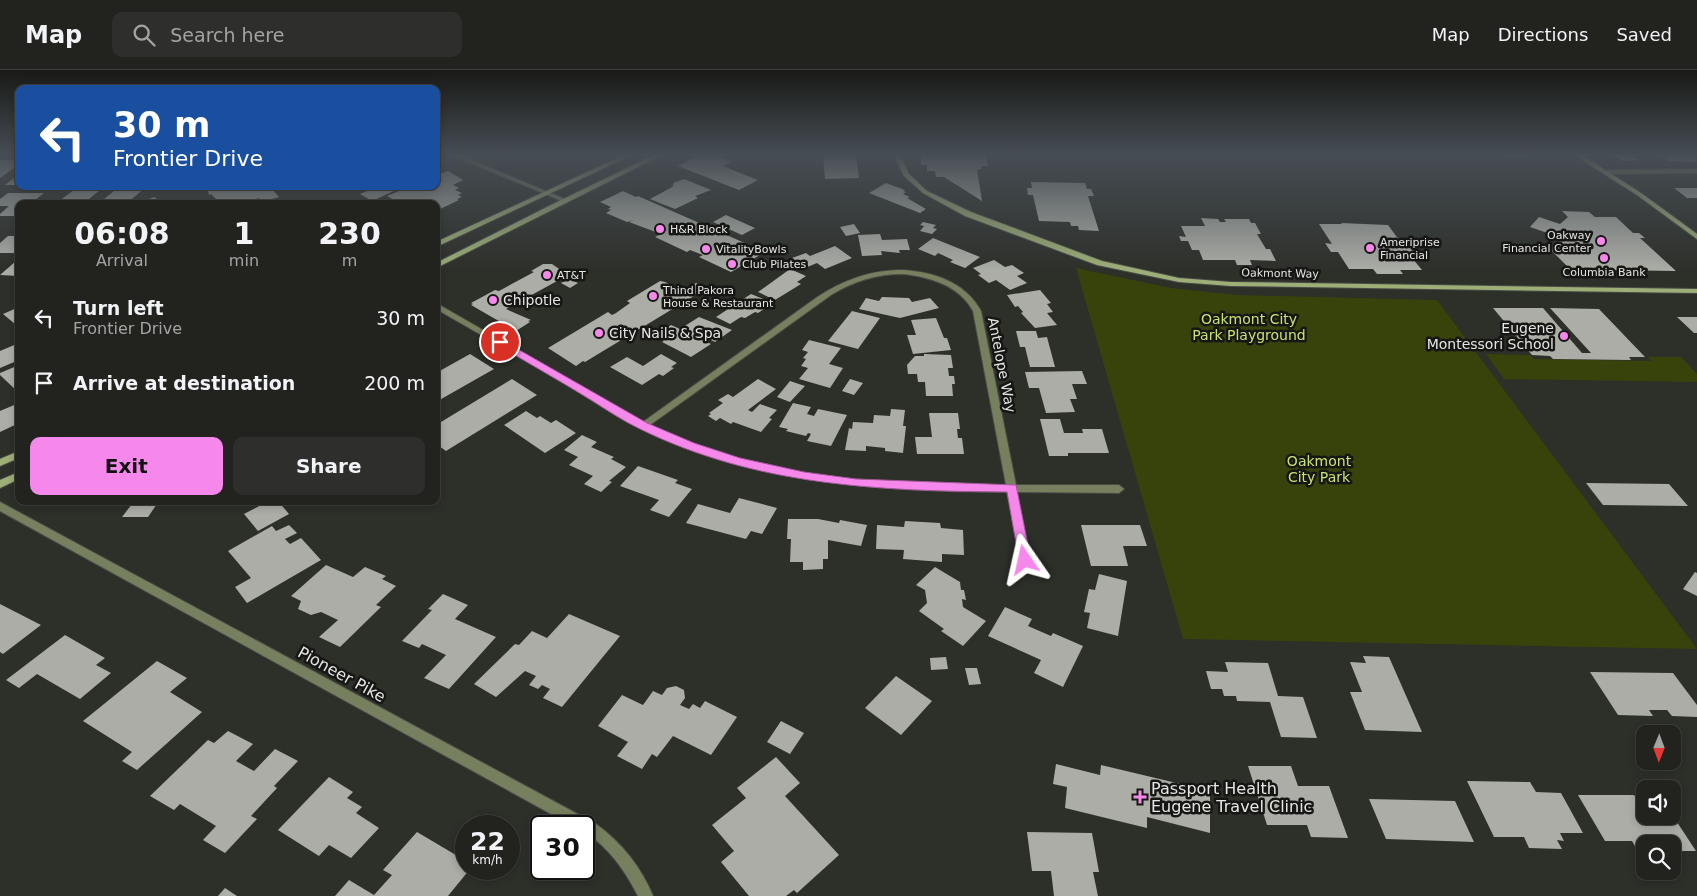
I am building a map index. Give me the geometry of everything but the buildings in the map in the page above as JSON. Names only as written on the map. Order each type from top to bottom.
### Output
[{"type":"street","points":[[440,243],[547,194]]},
{"type":"street","points":[[549,194],[564,200]]},
{"type":"street","points":[[440,264],[578,194]]},
{"type":"street","name":"Oakmont Way","points":[[927,194],[968,214],[1100,263],[1179,280],[1240,284],[1697,291]]},
{"type":"street","points":[[1636,194],[1697,237]]},
{"type":"street","name":"Antelope Way","points":[[643,426],[819,300],[850,282],[882,273],[917,273],[939,279],[955,287],[969,299],[978,311],[1025,560]]},
{"type":"street","points":[[440,307],[643,426],[690,446],[739,462],[804,476],[887,485],[1119,489]]},
{"type":"street","points":[[0,463],[15,456]]},
{"type":"street","points":[[0,484],[15,476]]},
{"type":"street","name":"Pioneer Pike","points":[[0,506],[591,829],[608,841],[623,857],[635,874],[646,896]]},
{"type":"green space","name":"Oakmont City Park","points":[[1076,268],[1171,288],[1237,295],[1437,300],[1697,649],[1183,639]]},
{"type":"green space","points":[[1486,354],[1530,355],[1534,359],[1651,361],[1648,357],[1681,357],[1697,374],[1697,382],[1504,379]]},
{"type":"place","name":"H&R Block","points":[[660,229]]},
{"type":"place","name":"Oakway Financial Center","points":[[1601,241]]},
{"type":"place","name":"Ameriprise Financial","points":[[1370,248]]},
{"type":"place","name":"VitalityBowls","points":[[706,249]]},
{"type":"place","name":"Columbia Bank","points":[[1604,258]]},
{"type":"place","name":"Club Pilates","points":[[732,264]]},
{"type":"place","name":"AT&T","points":[[547,275]]},
{"type":"place","name":"Thind Pakora House & Restaurant","points":[[653,296]]},
{"type":"place","name":"Chipotle","points":[[493,300]]},
{"type":"place","name":"City Nails & Spa","points":[[599,333]]},
{"type":"place","name":"Eugene Montessori School","points":[[1564,336]]},
{"type":"place","name":"Passport Health Eugene Travel Clinic","points":[[1140,797]]},
{"type":"route","points":[[500,342],[643,426],[690,446],[739,462],[804,476],[856,483],[891,486],[1012,488],[1025,560]]},
{"type":"park label","name":"Oakmont City Park Playground","points":[[1249,328]]}]
